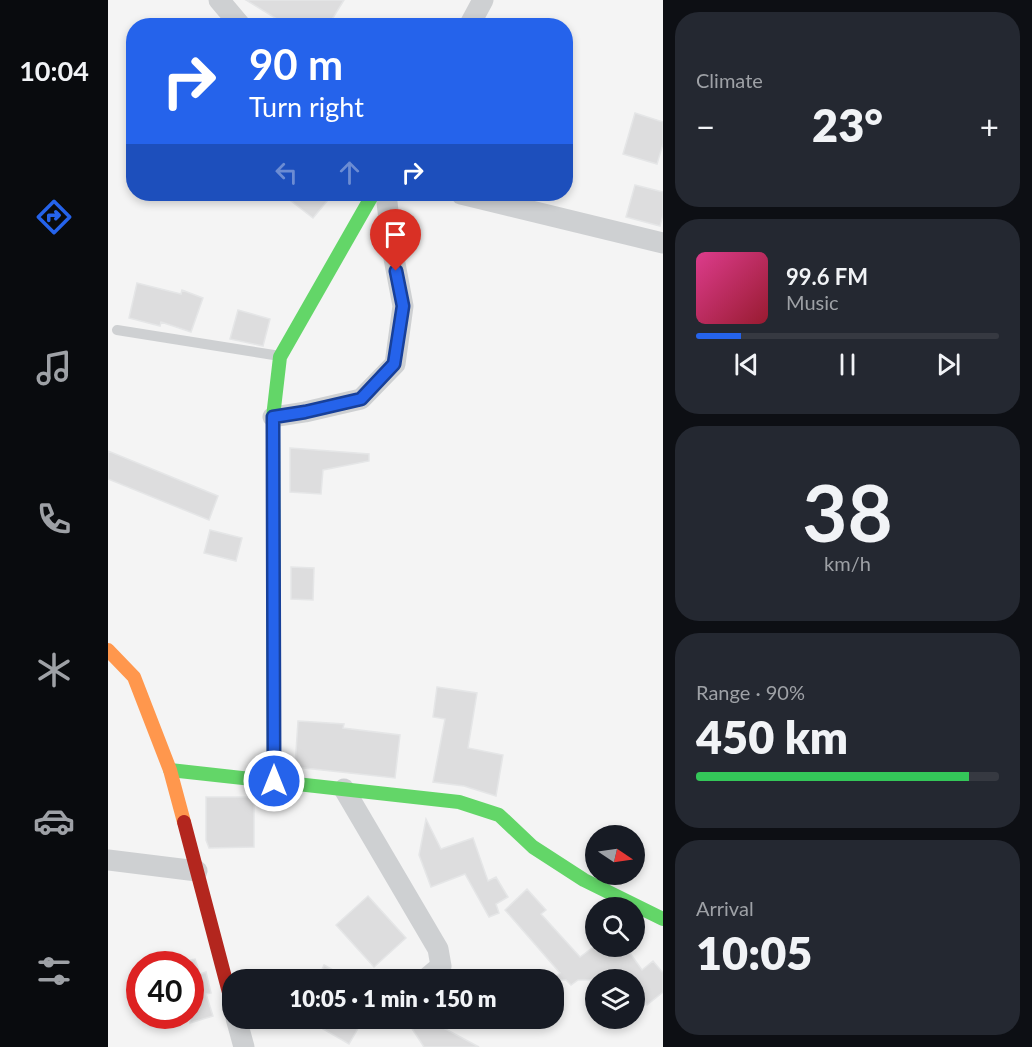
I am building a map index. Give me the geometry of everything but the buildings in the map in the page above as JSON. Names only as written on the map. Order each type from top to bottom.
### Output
[{"type":"street","points":[[219,0],[234,18]]},
{"type":"street","points":[[473,18],[483,0]]},
{"type":"street","points":[[274,781],[273,417],[280,357],[369,201]]},
{"type":"street","points":[[273,417],[361,399],[394,364],[403,306],[393,253],[387,201]]},
{"type":"street","points":[[490,201],[663,243]]},
{"type":"street","points":[[108,650],[134,677],[170,770],[223,969]]},
{"type":"street","points":[[170,770],[459,802],[499,815],[533,847],[584,880],[663,919]]},
{"type":"street","points":[[344,789],[438,949],[441,966],[437,969]]},
{"type":"street","points":[[108,860],[197,871]]},
{"type":"street","points":[[239,1029],[244,1047]]},
{"type":"lane","points":[[117,330],[280,357]]},
{"type":"traffic: fast","points":[[274,781],[273,417],[280,357],[369,201]]},
{"type":"traffic: fast","points":[[170,770],[459,802],[499,815],[533,847],[584,880],[663,919]]},
{"type":"traffic: slow","points":[[108,650],[134,677],[170,770],[184,822]]},
{"type":"traffic: jam","points":[[184,822],[223,969]]},
{"type":"route","points":[[274,781],[273,417],[361,399],[394,364],[403,306],[396,271]]}]
